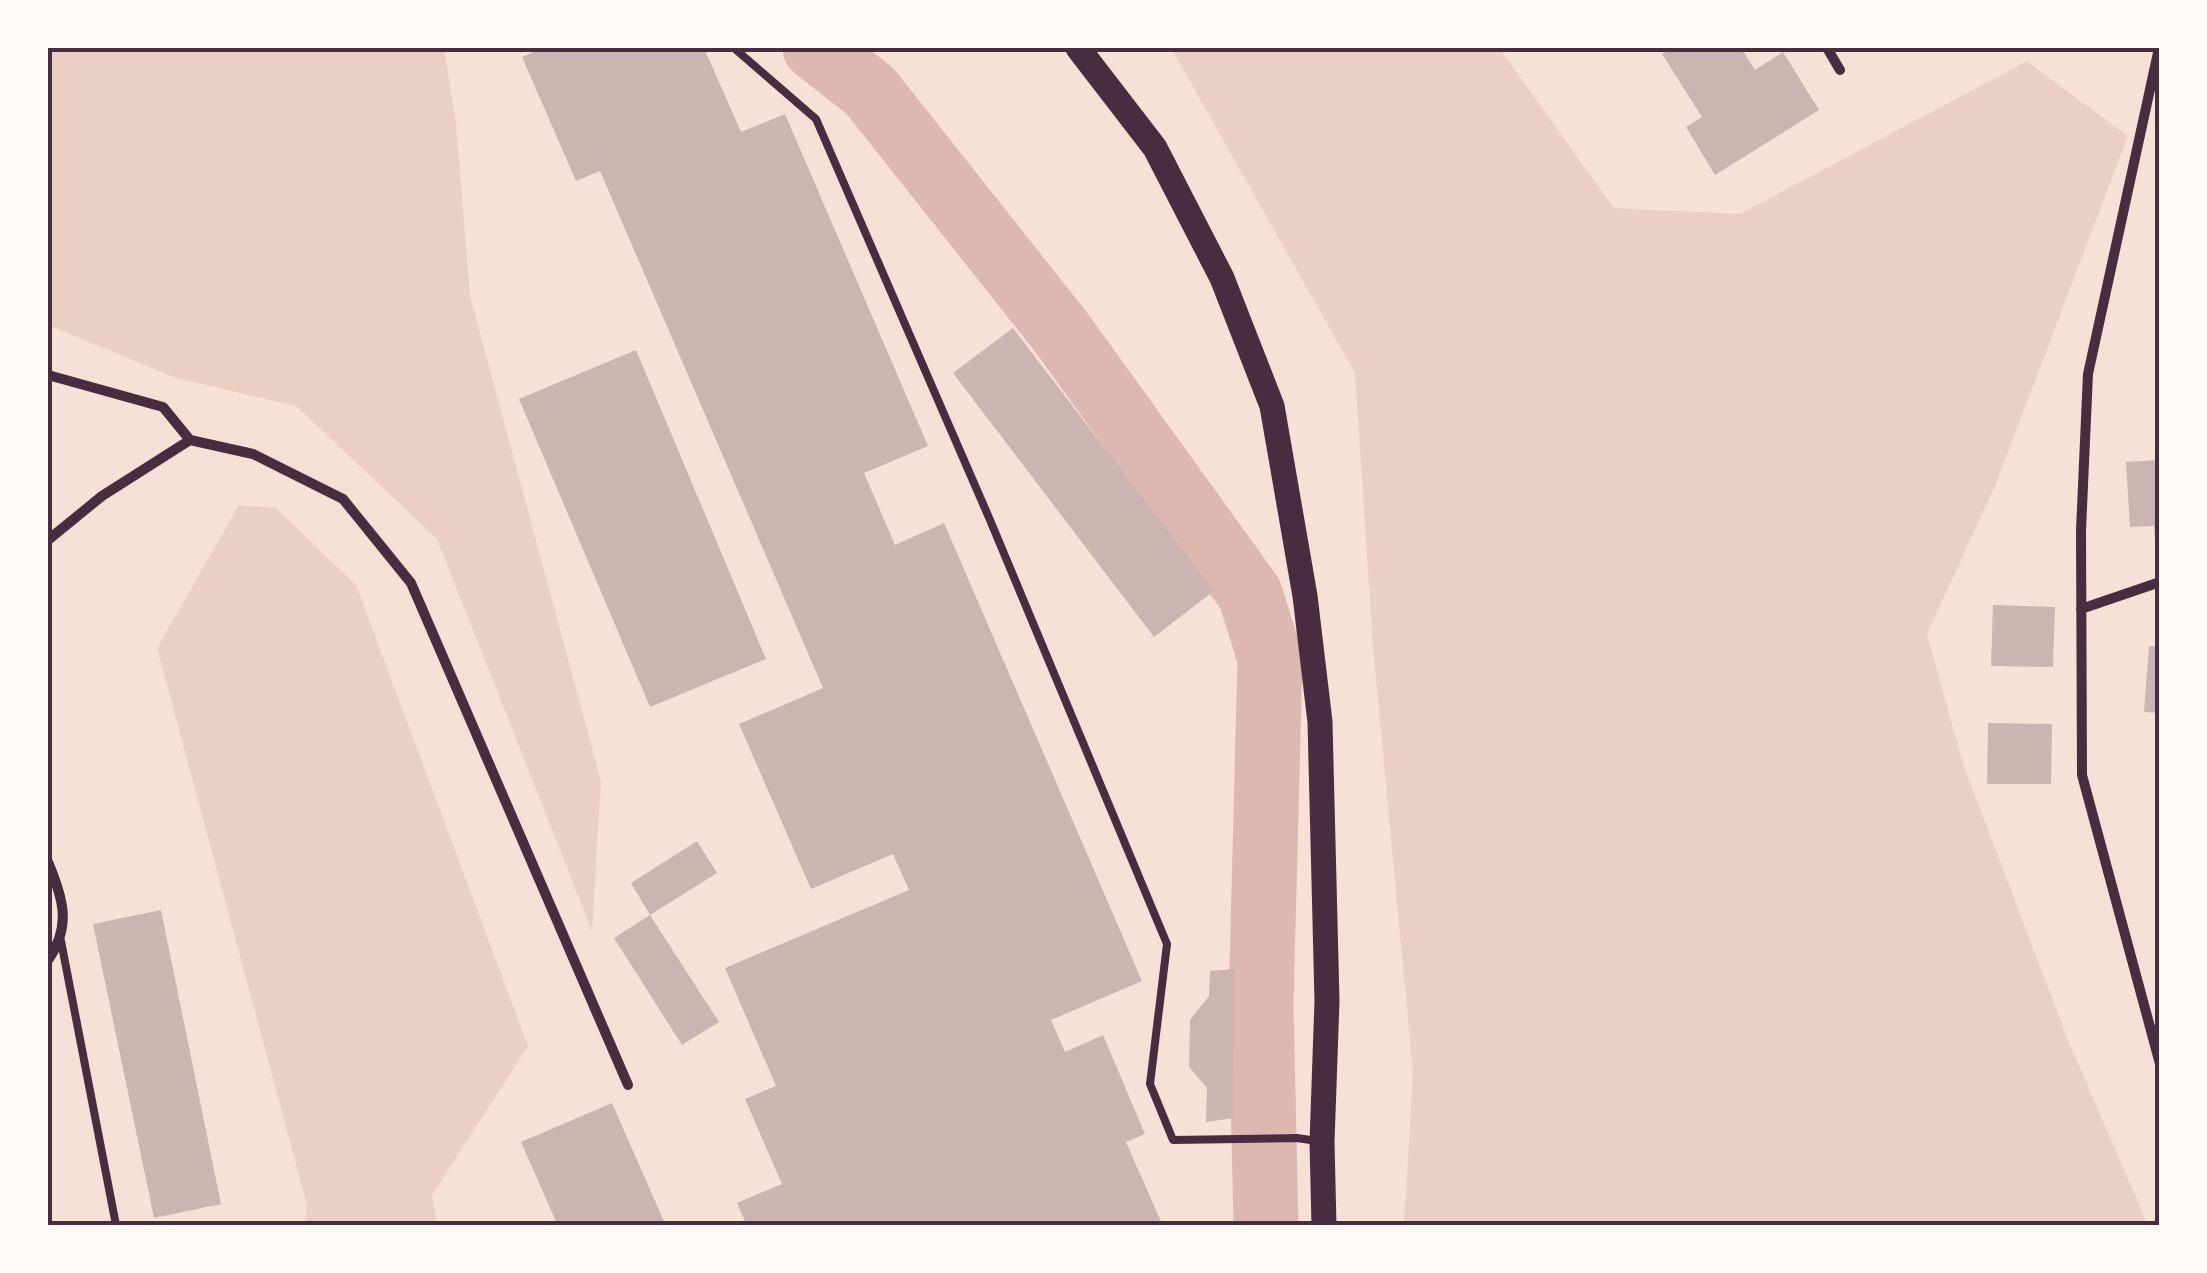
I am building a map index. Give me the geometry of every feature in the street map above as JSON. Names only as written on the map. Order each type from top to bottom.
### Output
[{"type":"main road","points":[[1078,48],[1156,148],[1222,278],[1272,406],[1305,596],[1320,722],[1327,1001],[1310,1140],[1324,1226]]},
{"type":"street","points":[[1827,48],[1840,70]]},
{"type":"street","points":[[2159,48],[2088,374],[2082,775],[2160,1064]]},
{"type":"street","points":[[48,374],[164,406],[190,440],[252,454],[343,498],[411,583],[628,1085]]},
{"type":"street","points":[[48,540],[102,496],[190,440]]},
{"type":"street","points":[[2082,609],[2160,582]]},
{"type":"street","points":[[48,862],[62,898],[61,941],[48,960]]},
{"type":"lane","points":[[734,48],[816,119],[990,520],[1166,944],[1150,1084],[1173,1140],[1310,1140]]},
{"type":"lane","points":[[61,941],[116,1225]]},
{"type":"shaded area","points":[[48,48],[444,48],[456,123],[470,296],[601,781],[592,931],[437,539],[296,406],[176,378],[48,325]]},
{"type":"shaded area","points":[[1171,48],[1499,48],[1614,208],[1740,214],[2027,61],[2128,136],[1995,486],[1927,634],[1963,764],[2068,1040],[2148,1225],[1404,1225],[1413,1073],[1373,647],[1355,373]]},
{"type":"shaded area","points":[[239,505],[276,508],[356,585],[528,1046],[432,1195],[437,1225],[305,1225],[307,1205],[157,648]]},
{"type":"building","points":[[543,48],[704,48],[741,132],[785,114],[928,446],[864,473],[895,545],[944,523],[1142,981],[1051,1020],[1065,1052],[1103,1035],[1145,1134],[1126,1142],[1163,1226],[747,1226],[737,1203],[782,1184],[745,1099],[776,1086],[725,968],[909,890],[893,854],[811,889],[739,724],[823,688],[600,171],[576,181],[522,57]]},
{"type":"building","points":[[1672,48],[1741,48],[1755,70],[1783,52],[1819,110],[1715,175],[1686,127],[1702,117],[1662,54]]},
{"type":"building","points":[[1013,328],[1214,591],[1154,637],[953,373]]},
{"type":"building","points":[[636,350],[766,659],[650,707],[519,399]]},
{"type":"building","points":[[2160,460],[2160,539],[2155,539],[2154,526],[2130,527],[2126,462]]},
{"type":"building","points":[[1993,605],[2055,607],[2053,667],[1991,666]]},
{"type":"building","points":[[2149,646],[2160,647],[2160,713],[2144,712]]},
{"type":"building","points":[[1988,723],[2052,724],[2051,784],[1987,784]]},
{"type":"building","points":[[697,841],[717,873],[650,915],[631,883]]},
{"type":"building","points":[[161,910],[221,1204],[154,1218],[93,924]]},
{"type":"building","points":[[650,915],[719,1022],[682,1045],[614,938]]},
{"type":"building","points":[[1234,969],[1233,1118],[1206,1122],[1207,1088],[1189,1067],[1190,1020],[1209,996],[1210,971]]},
{"type":"building","points":[[612,1103],[666,1226],[558,1226],[521,1142]]},
{"type":"waterway","points":[[815,48],[870,91],[1061,332],[1250,594],[1270,658],[1261,1005],[1266,1226]]}]
